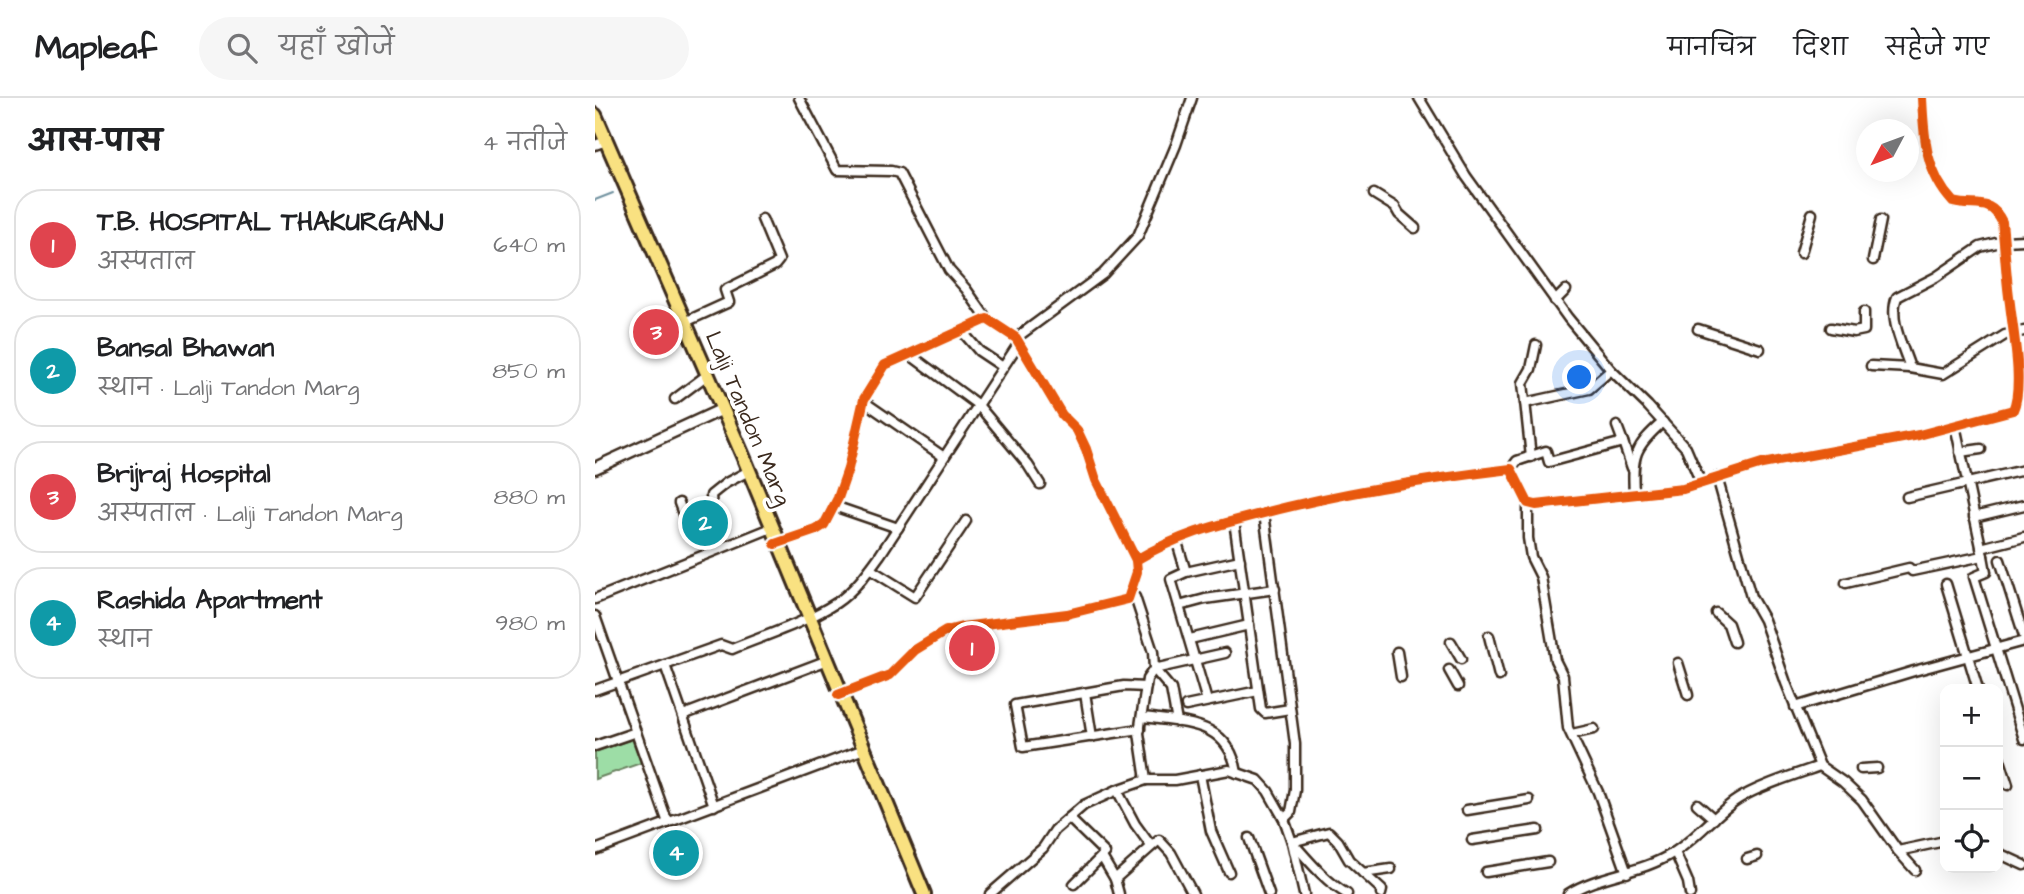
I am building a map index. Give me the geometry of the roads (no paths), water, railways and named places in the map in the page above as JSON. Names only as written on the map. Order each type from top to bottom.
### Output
[{"type":"main road","name":"Lalji Tandon Marg","points":[[595,116],[599,140],[685,322],[745,473],[777,544]]},
{"type":"main road","name":"Lalji Tandon Marg","points":[[652,255],[808,617],[922,894]]},
{"type":"street","points":[[799,98],[837,170],[899,173],[949,270],[987,319],[1017,341],[1062,415],[1077,430],[1096,480],[1136,560],[1137,572],[1128,599],[1067,614],[946,631],[915,650],[890,675],[840,695]]},
{"type":"street","points":[[595,690],[721,645],[731,649],[836,603],[863,579],[1003,368],[1017,341],[1103,274],[1138,236],[1176,145],[1192,98]]},
{"type":"street","points":[[1419,98],[1466,176],[1555,301],[1611,370],[1686,448],[1701,483]]},
{"type":"street","points":[[1532,504],[1683,489],[1762,464],[1919,435],[2013,410],[2018,402],[2018,362],[2002,222],[1997,212],[1989,205],[1953,202],[1944,192],[1932,170],[1925,146],[1921,98]]},
{"type":"street","points":[[1374,194],[1395,206],[1399,214],[1415,228]]},
{"type":"street","points":[[1801,253],[1812,214]]},
{"type":"street","points":[[685,322],[729,302],[725,290],[775,265],[779,260],[762,219]]},
{"type":"street","points":[[1873,260],[1881,220]]},
{"type":"street","points":[[1910,368],[1897,330],[1894,306],[1898,297],[1936,277],[1980,247],[2004,241],[2024,240]]},
{"type":"street","points":[[1555,301],[1566,290]]},
{"type":"street","points":[[1831,328],[1854,332],[1864,330],[1864,312]]},
{"type":"street","points":[[777,544],[824,525],[848,469],[863,401],[885,365],[987,319]]},
{"type":"street","points":[[1698,329],[1760,349]]},
{"type":"street","points":[[961,330],[979,351],[1003,368]]},
{"type":"street","points":[[1871,366],[1910,368],[1943,374],[2005,335],[2024,331]]},
{"type":"street","points":[[1531,457],[1523,383],[1531,369],[1536,345]]},
{"type":"street","points":[[909,354],[978,405],[1028,465],[1039,484]]},
{"type":"street","points":[[1525,403],[1589,389],[1611,370]]},
{"type":"street","points":[[675,399],[703,378]]},
{"type":"street","points":[[863,401],[944,457]]},
{"type":"street","points":[[595,468],[720,410]]},
{"type":"street","points":[[1633,471],[1642,440],[1663,422]]},
{"type":"street","points":[[1955,425],[1986,572],[1973,577],[2024,739]]},
{"type":"street","points":[[1617,426],[1633,471],[1635,494]]},
{"type":"street","points":[[1136,560],[1175,538],[1264,513],[1376,487],[1511,469],[1517,461],[1546,451],[1549,462],[1623,442]]},
{"type":"street","points":[[1960,453],[1981,449]]},
{"type":"street","points":[[1511,469],[1532,504]]},
{"type":"street","points":[[1907,497],[2024,470]]},
{"type":"street","points":[[686,522],[712,511],[711,495],[745,473]]},
{"type":"street","points":[[1717,477],[1751,597],[1764,620],[1820,766],[1862,800],[1915,870]]},
{"type":"street","points":[[678,503],[690,533]]},
{"type":"street","points":[[1532,504],[1528,513],[1531,557],[1541,577],[1555,660],[1563,676],[1568,728],[1598,792],[1627,873]]},
{"type":"street","points":[[1974,517],[2024,505]]},
{"type":"street","points":[[834,506],[898,528]]},
{"type":"street","points":[[1264,513],[1295,744],[1295,790],[1291,812],[1285,820]]},
{"type":"street","points":[[870,569],[915,597],[965,521]]},
{"type":"street","points":[[1234,521],[1263,712],[1290,709]]},
{"type":"street","points":[[595,599],[769,529]]},
{"type":"street","points":[[1846,583],[1909,568],[1912,571],[1982,552],[2024,537]]},
{"type":"street","points":[[1175,538],[1187,572]]},
{"type":"street","points":[[1207,701],[1171,579],[1187,572],[1240,560]]},
{"type":"street","points":[[2000,560],[2024,636]]},
{"type":"street","points":[[1946,584],[1976,684]]},
{"type":"street","points":[[1179,606],[1275,589]]},
{"type":"street","points":[[1131,593],[1135,597],[1153,652],[1154,669],[1171,689],[1177,722]]},
{"type":"street","points":[[1716,613],[1728,624],[1734,642]]},
{"type":"street","points":[[595,616],[667,823]]},
{"type":"street","points":[[1190,639],[1249,625]]},
{"type":"street","points":[[1489,636],[1499,676]]},
{"type":"street","points":[[1795,706],[2024,641]]},
{"type":"street","points":[[1451,642],[1461,659]]},
{"type":"street","points":[[1397,652],[1401,677]]},
{"type":"street","points":[[1146,780],[1140,729],[1147,679],[1154,669],[1225,653]]},
{"type":"street","points":[[683,715],[825,661]]},
{"type":"street","points":[[1678,663],[1688,695]]},
{"type":"street","points":[[665,665],[715,806]]},
{"type":"street","points":[[1449,670],[1458,686]]},
{"type":"street","points":[[1140,729],[1023,747],[1015,705],[1124,686],[1146,687]]},
{"type":"street","points":[[1186,706],[1258,691]]},
{"type":"street","points":[[1085,693],[1091,737]]},
{"type":"street","points":[[1143,717],[1212,730],[1225,740],[1234,755],[1237,773]]},
{"type":"street","points":[[1572,734],[1594,729]]},
{"type":"street","points":[[595,746],[636,732]]},
{"type":"street","points":[[595,850],[862,750]]},
{"type":"street","points":[[1568,894],[1585,884],[1627,873],[1675,852],[1733,802],[1820,766]]},
{"type":"street","points":[[1861,769],[1877,768]]},
{"type":"street","points":[[2003,770],[2008,785]]},
{"type":"street","points":[[990,894],[1043,848],[1055,830],[1084,805],[1146,780],[1175,779],[1229,771],[1258,780],[1268,791],[1285,820],[1304,894]]},
{"type":"street","points":[[1201,775],[1212,831],[1229,872]]},
{"type":"street","points":[[1117,790],[1135,824],[1151,846]]},
{"type":"street","points":[[1467,810],[1529,800]]},
{"type":"street","points":[[1696,804],[1714,819]]},
{"type":"street","points":[[1069,818],[1105,853],[1073,884]]},
{"type":"street","points":[[1472,840],[1538,830]]},
{"type":"street","points":[[1292,842],[1329,832],[1349,860],[1382,890],[1381,894]]},
{"type":"street","points":[[1249,838],[1269,894]]},
{"type":"street","points":[[1115,879],[1159,840],[1171,853],[1193,894]]},
{"type":"street","points":[[1292,842],[1336,888],[1347,894]]},
{"type":"street","points":[[1898,851],[1940,842]]},
{"type":"street","points":[[1675,852],[1688,882],[1690,894]]},
{"type":"street","points":[[2003,855],[2024,865]]},
{"type":"street","points":[[1747,859],[1757,856]]},
{"type":"street","points":[[1102,857],[1115,879],[1119,894]]},
{"type":"street","points":[[1486,872],[1548,862]]},
{"type":"street","points":[[1363,873],[1391,869]]},
{"type":"waterway","points":[[595,200],[613,193]]},
{"type":"place","name":"Brijraj Hospital","points":[[656,332]]},
{"type":"place","name":"Bansal Bhawan","points":[[705,523]]},
{"type":"place","name":"T.B. HOSPITAL THAKURGANJ","points":[[972,648]]},
{"type":"place","name":"Rashida Apartment","points":[[676,853]]}]
